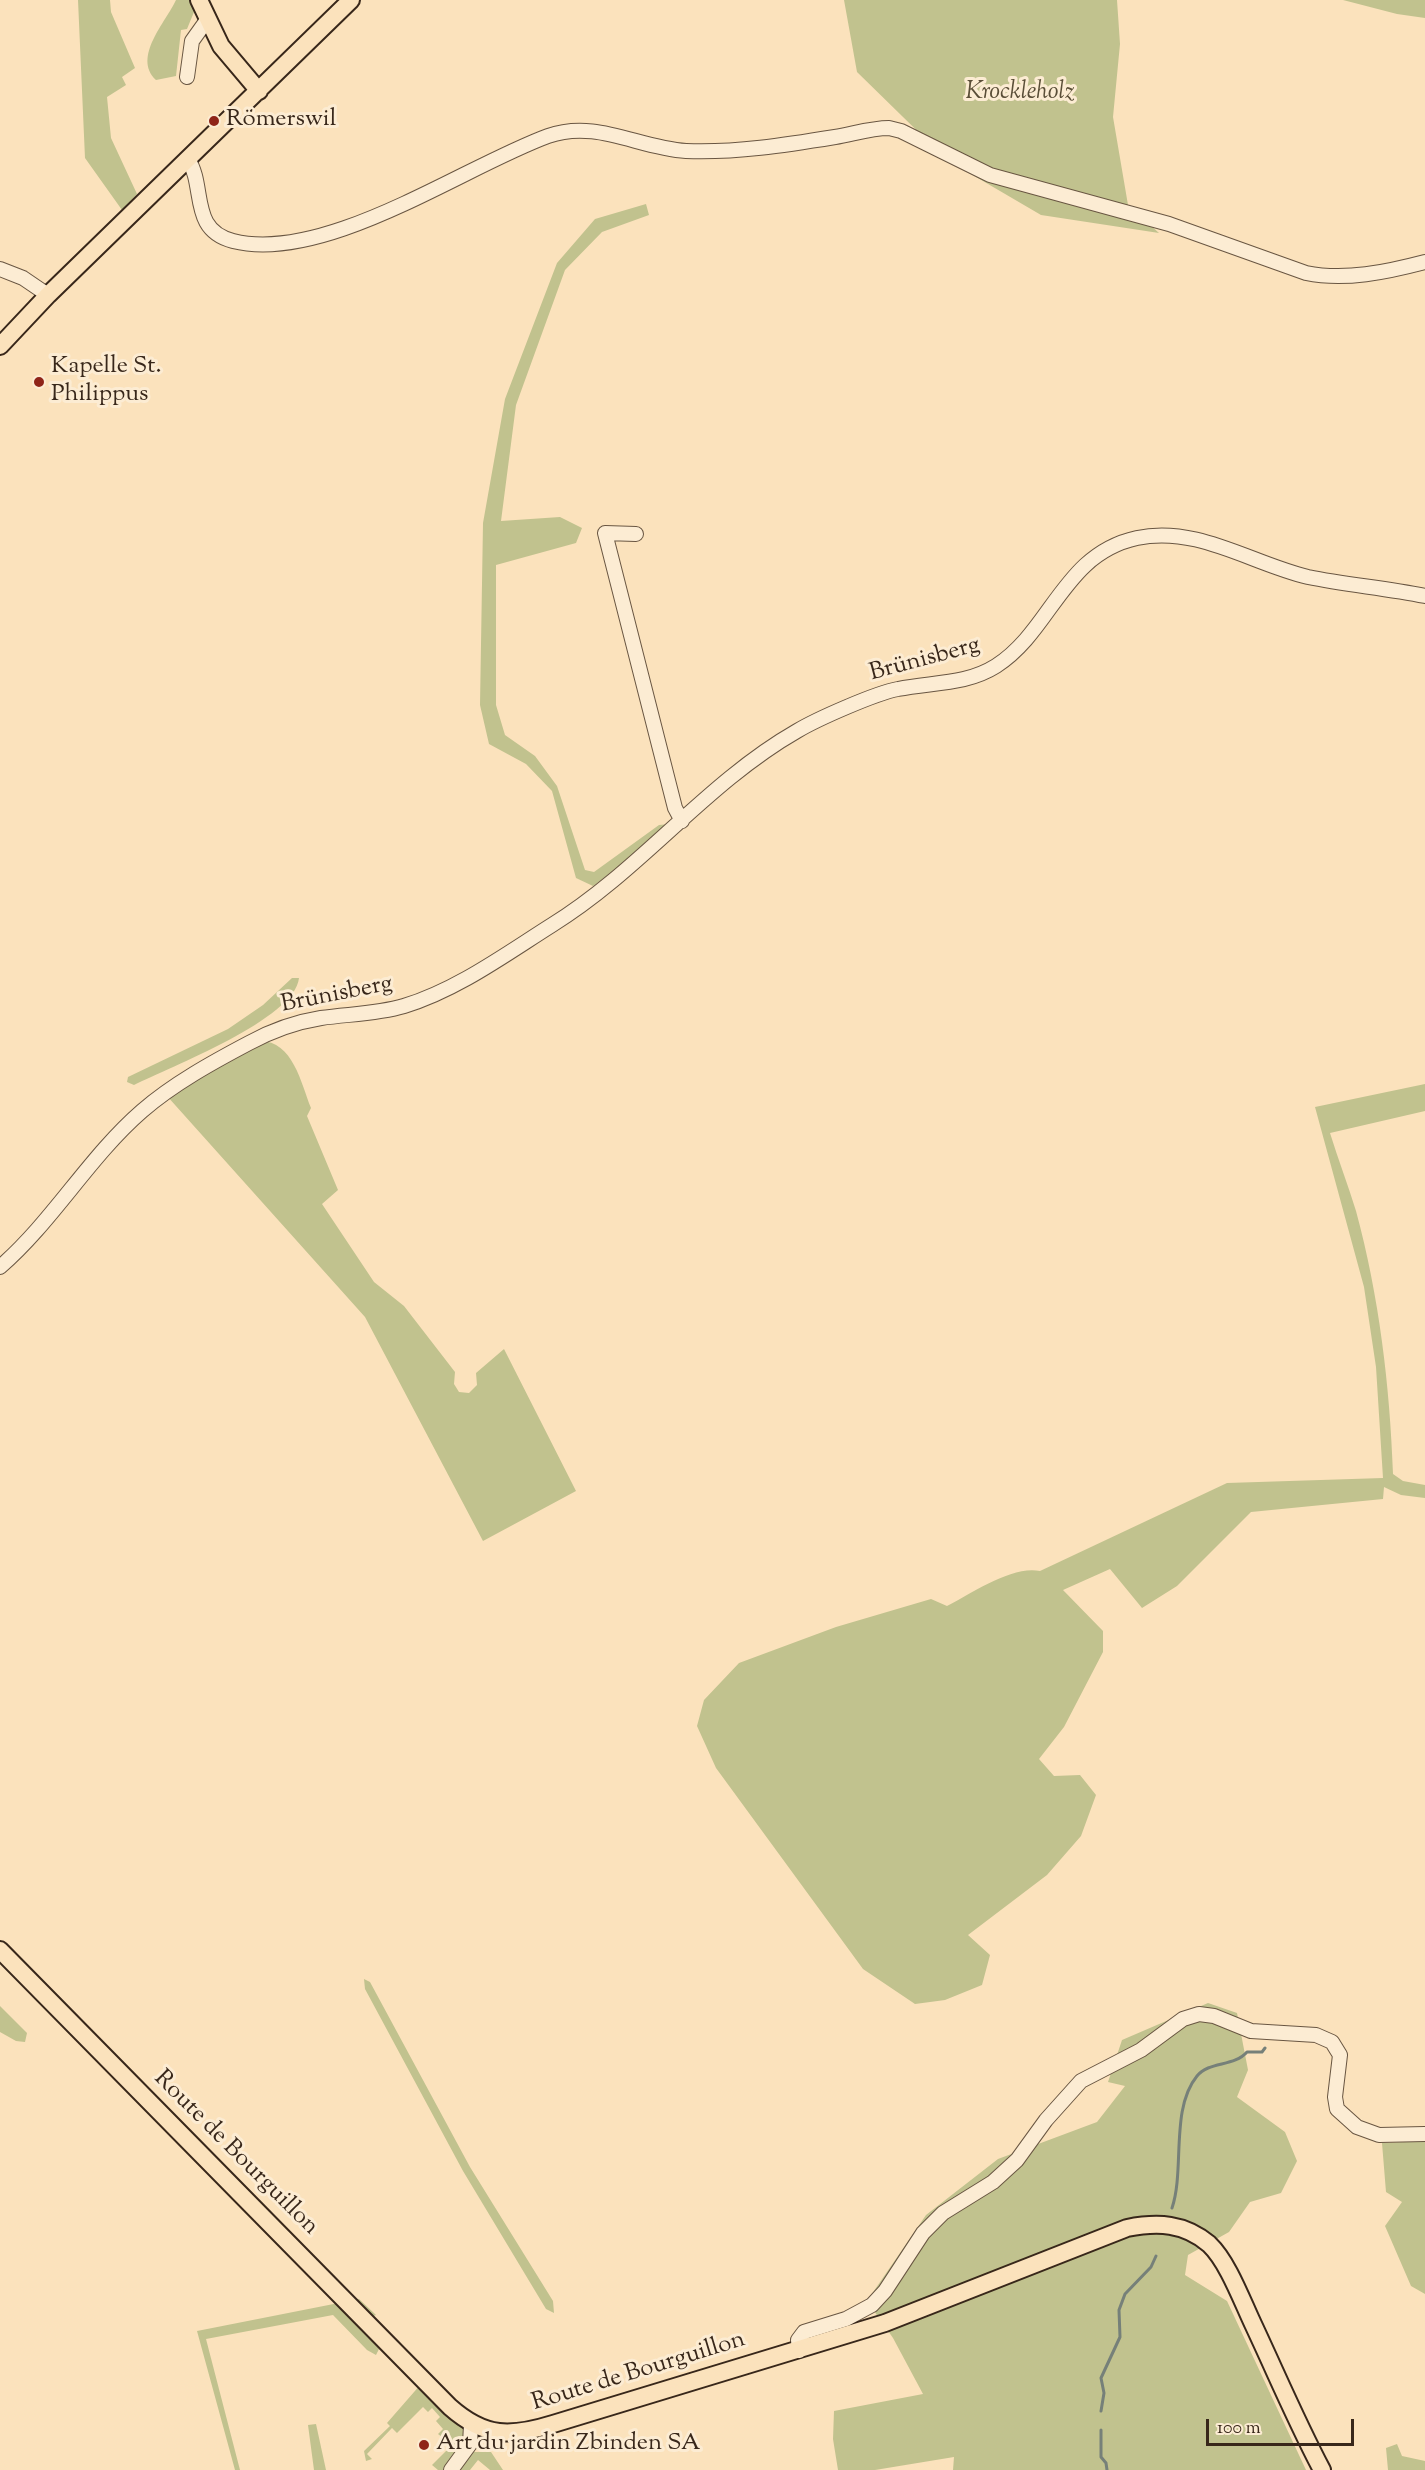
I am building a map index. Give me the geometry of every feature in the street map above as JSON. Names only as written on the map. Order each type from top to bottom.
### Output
[{"type":"main road","points":[[199,0],[207,20],[232,61],[259,91]]},
{"type":"main road","points":[[0,346],[48,295],[351,0]]},
{"type":"main road","name":"Route de Bourguillon","points":[[0,1950],[442,2398],[471,2424],[505,2434],[530,2431],[799,2350],[968,2292],[1127,2228],[1151,2223],[1173,2224],[1191,2232],[1210,2246],[1232,2278],[1322,2470]]},
{"type":"street","points":[[187,77],[193,38],[207,20]]},
{"type":"street","points":[[188,159],[194,170],[202,215],[224,237],[242,243],[268,244],[299,240],[338,229],[453,180],[535,141],[569,130],[602,131],[662,148],[689,151],[772,145],[889,128],[901,130],[990,175],[1169,225],[1306,273],[1353,275],[1425,262]]},
{"type":"street","points":[[0,269],[23,278],[48,295]]},
{"type":"street","points":[[636,534],[605,533],[675,808],[682,821]]},
{"type":"street","name":"Brünisberg","points":[[0,1267],[52,1215],[116,1137],[165,1093],[247,1044],[274,1031],[322,1018],[391,1009],[447,988],[562,919],[631,868],[746,766],[797,731],[894,689],[963,680],[996,666],[1025,639],[1070,580],[1091,560],[1115,545],[1136,538],[1161,536],[1203,541],[1307,576],[1425,596]]},
{"type":"street","points":[[799,2350],[798,2340],[804,2332],[846,2319],[872,2305],[885,2291],[923,2233],[944,2213],[993,2182],[1017,2160],[1046,2120],[1081,2081],[1141,2050],[1184,2019],[1199,2014],[1214,2016],[1251,2031],[1316,2035],[1332,2042],[1340,2055],[1335,2097],[1337,2109],[1357,2127],[1379,2135],[1425,2134]]},
{"type":"street","points":[[451,2470],[470,2444],[471,2424]]},
{"type":"green space","points":[[78,0],[110,0],[111,12],[135,68],[122,77],[126,85],[107,97],[111,138],[137,194],[122,210],[85,158]]},
{"type":"green space","points":[[176,0],[191,0],[194,12],[187,29],[181,30],[176,76],[156,80],[150,71],[149,50]]},
{"type":"green space","name":"Krockleholz","points":[[844,0],[1117,0],[1120,44],[1113,117],[1128,205],[1159,233],[1041,215],[947,160],[857,72]]},
{"type":"green space","points":[[1343,0],[1425,0],[1425,18],[1397,14]]},
{"type":"green space","points":[[646,204],[649,215],[602,232],[565,270],[516,405],[501,521],[560,517],[582,528],[576,543],[496,565],[496,705],[505,735],[535,756],[557,786],[585,870],[594,872],[659,825],[669,824],[631,858],[593,886],[576,878],[552,791],[526,764],[489,744],[480,705],[483,523],[505,399],[557,263],[595,219]]},
{"type":"green space","points":[[292,978],[299,978],[292,994],[277,1009],[255,1025],[201,1054],[134,1085],[127,1082],[128,1077],[228,1029],[263,1005]]},
{"type":"green space","points":[[260,1041],[280,1048],[294,1065],[311,1108],[307,1116],[338,1190],[322,1204],[374,1282],[404,1306],[455,1372],[454,1384],[459,1392],[469,1393],[477,1385],[476,1373],[504,1349],[576,1491],[483,1541],[365,1317],[167,1096]]},
{"type":"green space","points":[[1425,1084],[1425,1111],[1330,1133],[1356,1211],[1377,1308],[1386,1375],[1393,1474],[1403,1481],[1425,1485],[1425,1498],[1401,1495],[1384,1487],[1383,1499],[1251,1512],[1177,1586],[1142,1608],[1110,1569],[1063,1590],[1103,1631],[1103,1652],[1064,1727],[1039,1759],[1054,1776],[1080,1775],[1096,1795],[1081,1836],[1047,1875],[968,1935],[990,1955],[982,1985],[945,2000],[915,2004],[863,1969],[716,1768],[697,1726],[704,1700],[739,1663],[836,1627],[931,1599],[947,1606],[1005,1576],[1029,1570],[1040,1571],[1227,1483],[1383,1478],[1376,1367],[1364,1287],[1315,1107]]},
{"type":"green space","points":[[364,1979],[370,1982],[470,2167],[553,2301],[554,2313],[546,2309],[463,2171],[365,1989]]},
{"type":"green space","points":[[1208,2003],[1237,2013],[1248,2070],[1237,2097],[1285,2132],[1297,2161],[1281,2193],[1250,2202],[1229,2232],[1188,2255],[1185,2275],[1227,2301],[1306,2470],[953,2470],[954,2457],[875,2470],[838,2470],[833,2439],[834,2411],[923,2394],[893,2338],[867,2301],[926,2215],[998,2159],[1097,2122],[1125,2086],[1108,2082],[1122,2040]]},
{"type":"green space","points":[[0,2006],[27,2033],[25,2042],[16,2041],[0,2032]]},
{"type":"green space","points":[[1425,2141],[1425,2294],[1411,2286],[1385,2226],[1402,2202],[1386,2192],[1382,2143]]},
{"type":"green space","points":[[359,2299],[376,2315],[355,2323],[379,2349],[376,2355],[367,2350],[333,2315],[206,2339],[240,2470],[235,2470],[197,2331]]},
{"type":"green space","points":[[421,2384],[463,2425],[466,2431],[464,2443],[475,2452],[491,2452],[503,2470],[490,2470],[478,2460],[470,2470],[438,2470],[432,2465],[449,2448],[446,2440],[438,2434],[443,2429],[436,2421],[440,2417],[432,2408],[428,2412],[423,2407],[397,2433],[392,2428],[367,2454],[372,2459],[366,2461],[364,2451],[390,2426],[387,2423]]},
{"type":"green space","points":[[316,2424],[326,2470],[314,2470],[308,2425]]},
{"type":"green space","points":[[1397,2444],[1402,2456],[1425,2461],[1425,2470],[1388,2470],[1386,2448]]},
{"type":"waterway","points":[[1172,2208],[1178,2176],[1184,2105],[1197,2076],[1208,2068],[1235,2060],[1247,2052],[1262,2052],[1265,2048]]},
{"type":"waterway","points":[[1101,2411],[1104,2393],[1101,2378],[1120,2337],[1119,2310],[1125,2294],[1151,2267],[1156,2256]]},
{"type":"waterway","points":[[1101,2430],[1101,2457],[1106,2463],[1107,2470]]},
{"type":"place","name":"Römerswil","points":[[214,121]]},
{"type":"place","name":"Kapelle St. Philippus","points":[[39,382]]},
{"type":"place","name":"Art du jardin Zbinden SA","points":[[424,2445]]}]
